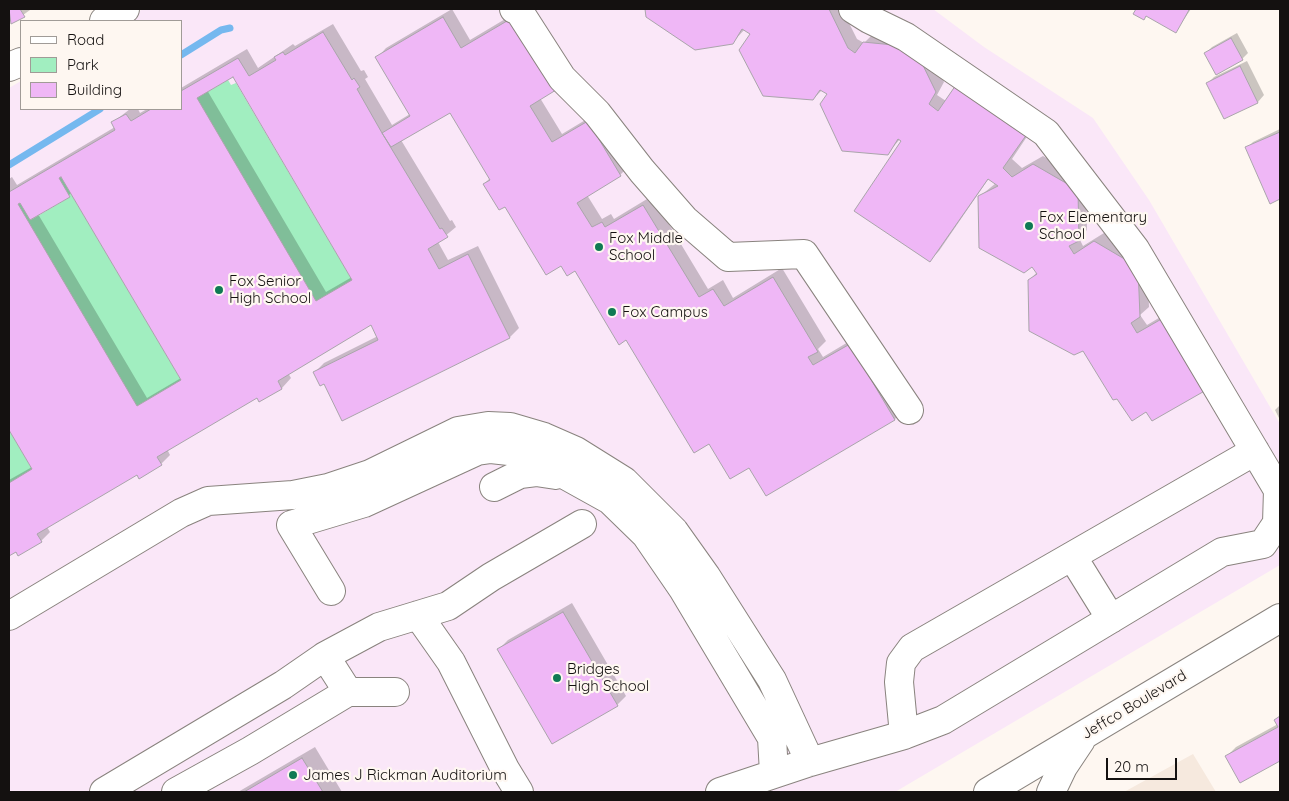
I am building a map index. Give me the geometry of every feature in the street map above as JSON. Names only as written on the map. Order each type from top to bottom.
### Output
[{"type":"main road","points":[[106,20],[125,9]]},
{"type":"main road","points":[[514,9],[519,11],[562,78],[597,113],[642,171],[684,219],[728,257],[804,254],[909,410]]},
{"type":"main road","points":[[720,792],[774,773],[904,735],[943,720],[1222,552],[1263,544],[1277,523],[1278,490],[1255,451],[1135,249],[1046,133],[906,37],[853,9]]},
{"type":"main road","points":[[9,616],[181,513],[208,501],[293,494],[328,488],[370,474],[458,431],[488,426],[510,427],[544,437],[576,451],[624,481],[674,531],[706,576],[772,680],[810,762]]},
{"type":"main road","points":[[332,591],[291,525],[364,503],[477,451],[492,449],[509,451],[547,465],[610,500],[634,522],[683,589],[772,738],[774,773]]},
{"type":"main road","points":[[904,735],[900,682],[901,663],[912,648],[1255,451]]},
{"type":"main road","points":[[494,487],[520,474],[536,472],[577,480]]},
{"type":"main road","points":[[104,792],[283,685],[325,656],[379,627],[448,606],[491,577],[582,524]]},
{"type":"main road","points":[[1072,556],[1111,619]]},
{"type":"main road","points":[[418,615],[451,662],[505,769],[519,792]]},
{"type":"main road","name":"Jeffco Boulevard","points":[[988,792],[1280,618]]},
{"type":"main road","points":[[325,656],[348,692]]},
{"type":"main road","points":[[161,758],[179,791],[250,751],[321,706],[348,692],[395,692]]},
{"type":"main road","points":[[1051,792],[1063,768],[1085,734]]},
{"type":"shaded area","name":"Fox Campus","points":[[143,9],[933,9],[984,47],[1093,118],[1149,200],[1280,424],[1280,565],[895,792],[9,792],[9,88],[20,82],[20,110],[182,110],[182,20],[124,20]]},
{"type":"shaded area","points":[[1193,754],[1216,792],[1124,792]]},
{"type":"green space","points":[[228,80],[231,85],[236,83],[352,280],[316,301],[197,98]]},
{"type":"green space","points":[[61,177],[181,380],[137,406],[18,204],[20,203],[31,220],[70,197],[59,178]]},
{"type":"green space","points":[[9,430],[32,469],[9,483]]},
{"type":"building","points":[[9,9],[20,9],[25,17],[11,24]]},
{"type":"building","name":"Fox Elementary School","points":[[645,9],[829,9],[848,48],[855,53],[863,42],[914,47],[936,92],[929,104],[938,111],[958,82],[1032,127],[1003,168],[1012,177],[1033,164],[1078,190],[1079,241],[1069,246],[1074,254],[1094,241],[1138,267],[1140,317],[1131,323],[1137,333],[1165,317],[1208,389],[1152,421],[1146,412],[1132,421],[1117,399],[1113,400],[1083,351],[1074,355],[1029,331],[1028,280],[1037,274],[1032,267],[1024,273],[979,248],[978,196],[998,186],[988,179],[930,262],[854,211],[901,141],[898,139],[888,155],[842,151],[820,104],[827,94],[820,90],[813,100],[763,96],[739,50],[750,34],[742,29],[733,44],[695,50],[646,17]]},
{"type":"building","points":[[1136,9],[1189,10],[1176,33],[1146,16],[1144,20],[1133,14]]},
{"type":"building","name":"Fox Middle School","points":[[443,17],[461,48],[512,18],[556,90],[530,106],[552,142],[588,121],[621,176],[577,203],[592,227],[602,222],[605,227],[643,205],[699,297],[713,289],[724,306],[773,277],[818,352],[808,357],[813,365],[850,344],[895,420],[766,496],[749,468],[730,479],[709,444],[694,453],[626,340],[619,345],[575,271],[567,276],[561,266],[546,275],[505,207],[499,210],[483,184],[490,180],[450,113],[391,147],[382,133],[410,116],[375,57]]},
{"type":"building","name":"Fox Senior High School","points":[[323,32],[352,80],[354,78],[360,87],[357,89],[382,133],[440,229],[442,228],[448,237],[428,249],[439,269],[468,254],[510,338],[342,421],[324,384],[320,386],[313,372],[378,340],[371,325],[278,381],[282,389],[259,402],[257,398],[157,457],[162,465],[139,479],[137,475],[37,534],[42,542],[18,556],[16,552],[9,556],[9,483],[32,469],[9,430],[9,192],[115,130],[111,122],[126,114],[131,121],[149,110],[182,110],[182,90],[238,58],[249,76],[276,60],[274,57],[283,52],[285,55]],"holes":[[[233,77],[352,280],[316,301],[197,98]],[[61,177],[181,380],[137,406],[18,204],[20,203],[30,220],[70,197],[59,178]]]},
{"type":"building","points":[[1231,38],[1243,60],[1216,75],[1204,53]]},
{"type":"building","points":[[1240,66],[1258,103],[1224,119],[1206,83]]},
{"type":"building","points":[[1280,132],[1280,199],[1270,204],[1245,147]]},
{"type":"building","name":"Bridges High School","points":[[563,612],[618,706],[552,744],[497,649]]},
{"type":"building","points":[[1280,716],[1280,761],[1240,783],[1225,756],[1278,727],[1274,720]]},
{"type":"building","name":"James J Rickman Auditorium","points":[[302,758],[323,792],[244,792]]},
{"type":"waterway","points":[[182,54],[221,30],[230,28]]},
{"type":"waterway","points":[[9,165],[98,110]]},
{"type":"place","name":"Fox Elementary School","points":[[1029,226]]},
{"type":"place","name":"Fox Middle School","points":[[599,247]]},
{"type":"place","name":"Fox Senior High School","points":[[219,290]]},
{"type":"place","name":"Fox Campus","points":[[612,312]]},
{"type":"place","name":"Bridges High School","points":[[557,678]]},
{"type":"place","name":"James J Rickman Auditorium","points":[[293,775]]}]
